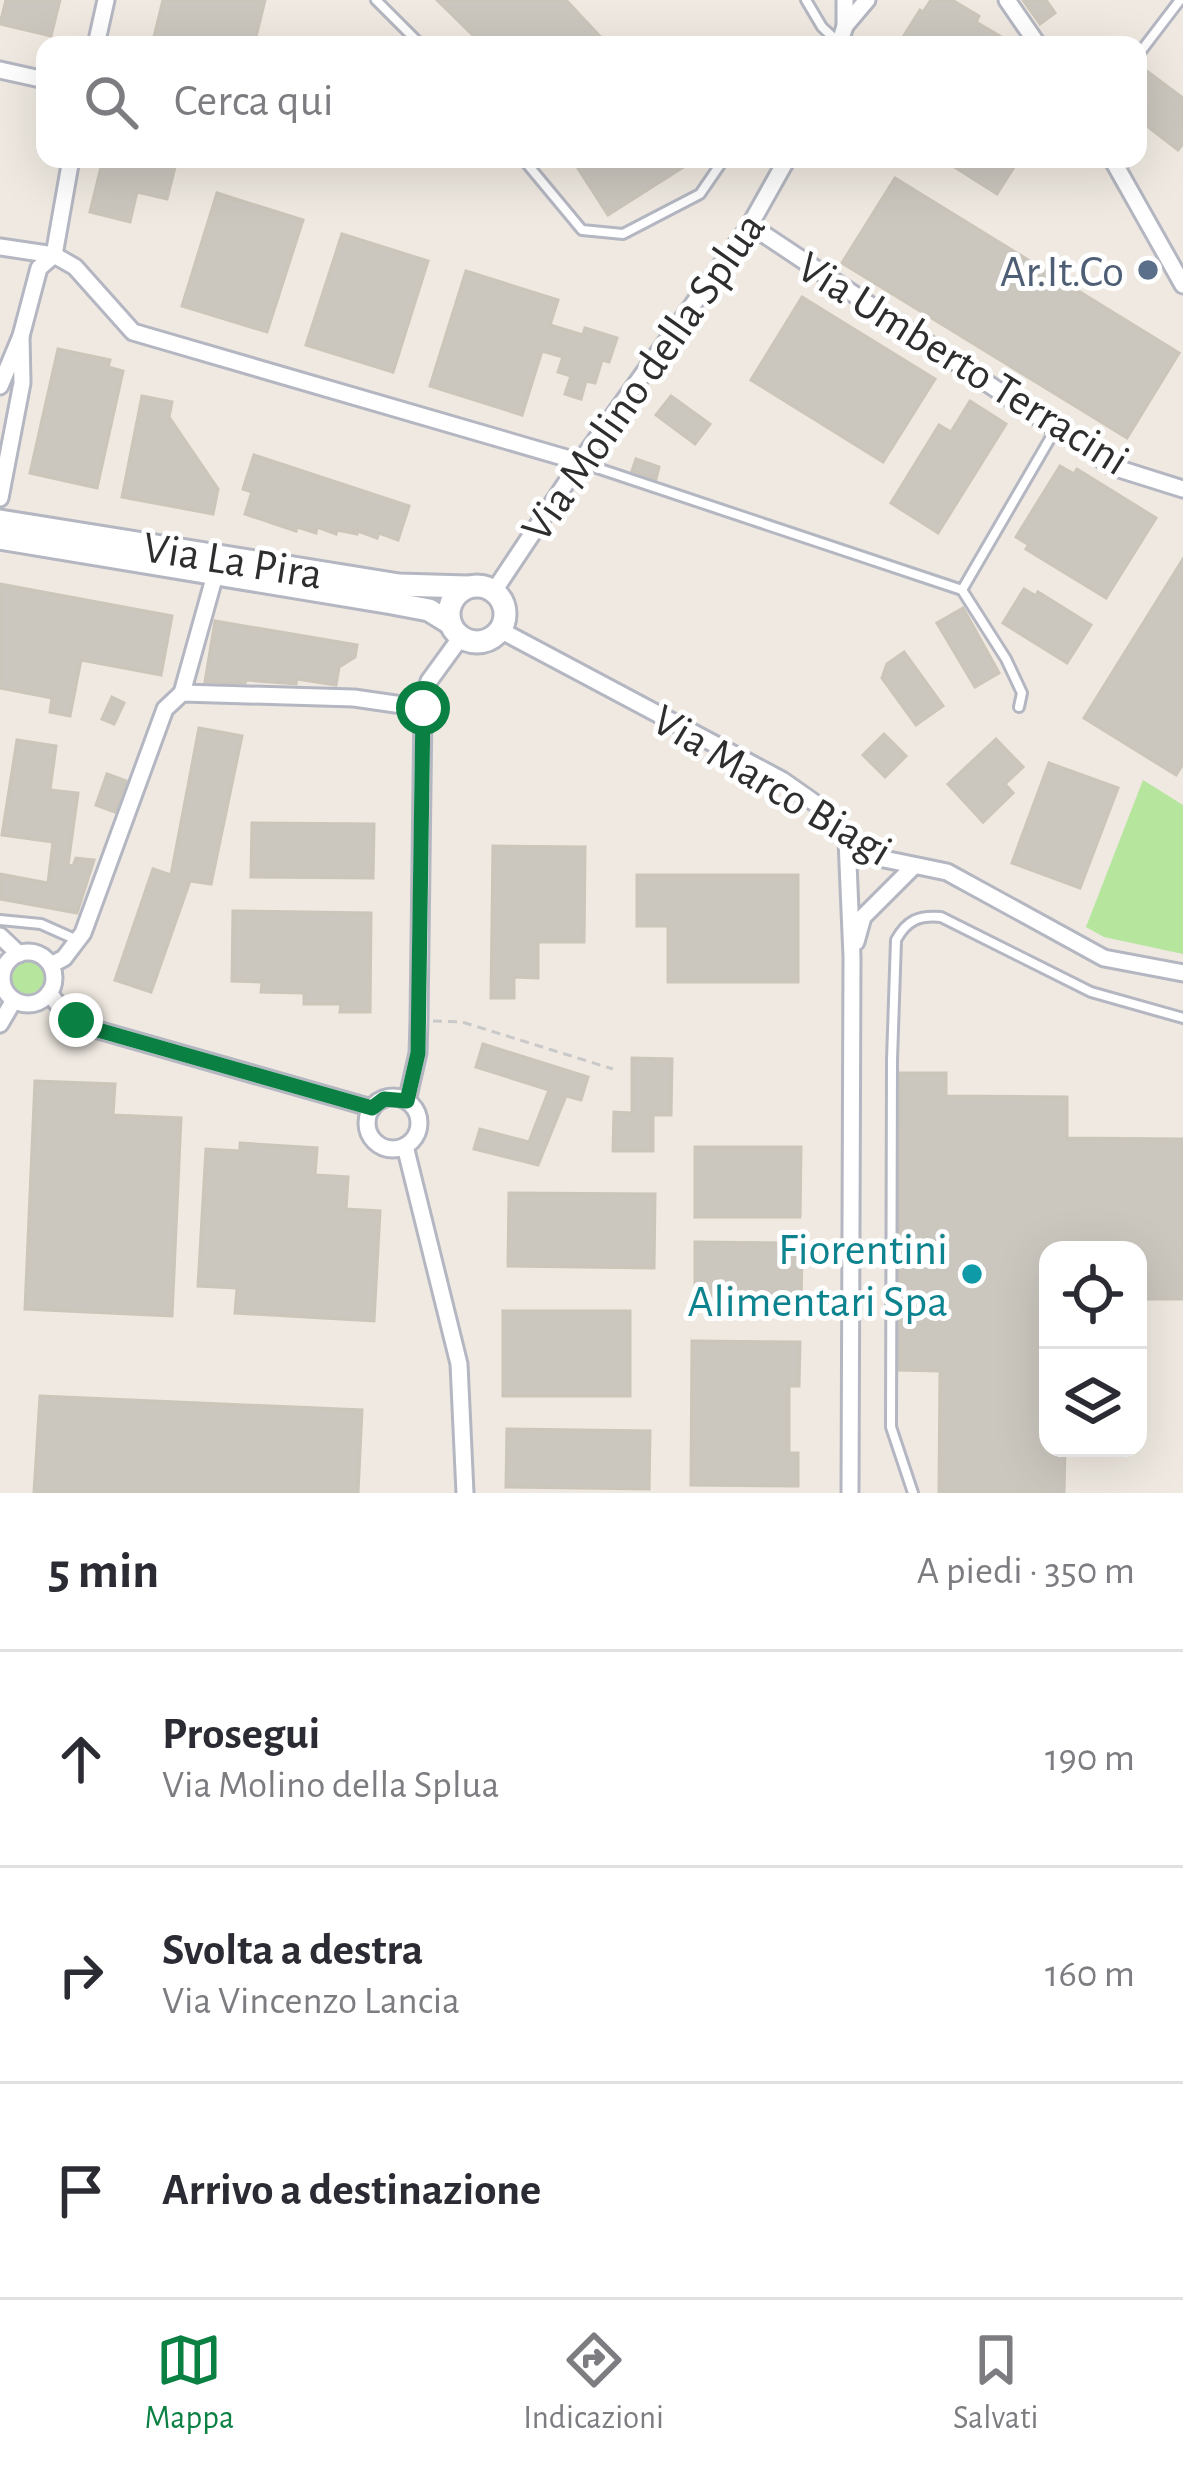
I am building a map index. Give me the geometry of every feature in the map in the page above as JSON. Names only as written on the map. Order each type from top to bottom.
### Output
[{"type":"street","points":[[98,36],[106,0]]},
{"type":"street","points":[[841,36],[845,0]]},
{"type":"street","points":[[842,36],[867,0]]},
{"type":"street","points":[[1007,0],[1032,36]]},
{"type":"street","points":[[0,70],[36,78]]},
{"type":"street","points":[[0,386],[21,336],[39,268],[54,255],[69,168]]},
{"type":"street","name":"Via Molino della Splua","points":[[494,591],[750,225],[782,168]]},
{"type":"street","points":[[1117,168],[1183,285]]},
{"type":"street","name":"Via Umberto Terracini","points":[[750,225],[1113,467],[1183,489]]},
{"type":"street","points":[[0,247],[54,255],[75,267],[133,332],[580,462]]},
{"type":"street","points":[[0,498],[6,430],[22,383],[21,336]]},
{"type":"street","name":"Via La Pira","points":[[0,521],[399,585],[467,587]]},
{"type":"street","name":"Via La Pira","points":[[0,538],[429,610],[455,630]]},
{"type":"street","points":[[51,965],[64,958],[78,940],[165,709],[182,693],[214,574]]},
{"type":"street","points":[[407,1101],[418,1053],[423,708],[429,681],[455,630],[449,605],[467,587]]},
{"type":"street","name":"Via Molino della Splua","points":[[467,587],[494,591],[504,605],[500,630]]},
{"type":"street","points":[[455,630],[486,640],[500,630]]},
{"type":"street","name":"Via Marco Biagi","points":[[500,630],[782,779],[829,813],[847,840],[884,859],[965,880],[1104,958],[1183,974]]},
{"type":"street","points":[[182,693],[354,698],[423,708]]},
{"type":"street","points":[[847,840],[852,957],[850,1493]]},
{"type":"street","points":[[852,957],[863,917],[914,866]]},
{"type":"street","points":[[0,936],[19,954]]},
{"type":"street","points":[[33,953],[51,965],[54,980],[49,993],[29,1004],[14,1000],[4,989],[1,975],[19,954],[33,953]]},
{"type":"street","points":[[49,993],[64,1012],[91,1028],[372,1108]]},
{"type":"street","points":[[0,1024],[14,1000]]},
{"type":"street","points":[[384,1099],[407,1101],[417,1113],[419,1128],[405,1146],[388,1148],[374,1140],[368,1124],[372,1108],[384,1099]]},
{"type":"street","points":[[405,1146],[459,1364],[465,1493]]},
{"type":"lane","points":[[376,0],[412,36]]},
{"type":"lane","points":[[806,0],[821,27],[837,36]]},
{"type":"lane","points":[[1147,43],[1180,0]]},
{"type":"lane","points":[[530,168],[582,230],[623,234],[700,194],[718,168]]},
{"type":"lane","points":[[962,590],[1056,429]]},
{"type":"lane","points":[[580,462],[962,590],[1006,659],[1022,693],[1019,707]]},
{"type":"lane","points":[[913,1493],[891,1427],[892,1060],[896,940],[902,928],[926,916],[941,917],[1091,992],[1183,1018]]},
{"type":"lane","points":[[0,920],[41,924],[78,940]]},
{"type":"path","points":[[419,1020],[462,1022],[613,1069]]},
{"type":"green space","points":[[1143,780],[1183,805],[1183,954],[1104,937],[1086,927]]},
{"type":"green space","points":[[27,960],[39,965],[44,977],[39,989],[27,994],[15,989],[10,977],[15,965]]},
{"type":"building","points":[[6,0],[60,0],[51,36],[0,24]]},
{"type":"building","points":[[163,0],[265,0],[256,36],[154,36]]},
{"type":"building","points":[[437,0],[566,0],[600,36],[474,36]]},
{"type":"building","points":[[931,0],[952,0],[1000,36],[904,36]]},
{"type":"building","points":[[1023,0],[1046,0],[1055,13],[1040,24]]},
{"type":"building","points":[[1147,71],[1183,98],[1183,144],[1178,150],[1147,126]]},
{"type":"building","points":[[101,168],[175,168],[167,199],[137,192],[130,222],[90,212]]},
{"type":"building","points":[[578,168],[682,168],[608,215]]},
{"type":"building","points":[[956,168],[1013,168],[997,194]]},
{"type":"building","points":[[895,178],[1179,353],[1127,438],[842,263]]},
{"type":"building","points":[[217,193],[303,220],[267,332],[182,306]]},
{"type":"building","points":[[342,234],[428,261],[393,372],[306,345]]},
{"type":"building","points":[[466,271],[558,300],[550,325],[583,335],[585,328],[617,338],[609,362],[602,360],[595,383],[586,381],[581,399],[565,394],[571,376],[558,372],[563,357],[542,351],[522,415],[430,386]]},
{"type":"building","points":[[802,297],[935,379],[883,462],[751,380]]},
{"type":"building","points":[[58,349],[110,360],[108,367],[123,371],[97,488],[30,473]]},
{"type":"building","points":[[142,396],[172,402],[169,417],[218,489],[213,514],[122,497]]},
{"type":"building","points":[[671,396],[710,424],[695,444],[656,415]]},
{"type":"building","points":[[970,401],[1006,424],[938,533],[891,503],[939,425],[951,432]]},
{"type":"building","points":[[254,455],[409,506],[398,540],[379,533],[377,538],[358,531],[337,530],[336,534],[317,527],[316,533],[297,527],[296,531],[245,514],[252,492],[243,489]]},
{"type":"building","points":[[636,459],[659,467],[656,479],[632,471]]},
{"type":"building","points":[[1060,466],[1074,474],[1077,469],[1156,518],[1106,598],[1026,549],[1029,545],[1016,537]]},
{"type":"building","points":[[1183,559],[1183,764],[1176,775],[1084,718]]},
{"type":"building","points":[[0,584],[172,616],[161,675],[81,660],[70,716],[50,712],[52,698],[0,688]]},
{"type":"building","points":[[1024,589],[1036,596],[1038,592],[1091,625],[1067,663],[1003,623]]},
{"type":"building","points":[[963,608],[999,673],[975,687],[937,623]]},
{"type":"building","points":[[215,621],[357,645],[355,657],[339,667],[336,685],[297,679],[296,684],[205,682]]},
{"type":"building","points":[[904,652],[943,706],[916,725],[882,678],[887,664]]},
{"type":"building","points":[[112,697],[124,703],[114,724],[102,719]]},
{"type":"building","points":[[199,728],[242,736],[211,884],[190,881],[151,992],[115,980],[153,869],[171,875]]},
{"type":"building","points":[[884,734],[906,756],[885,777],[863,755]]},
{"type":"building","points":[[996,739],[1023,767],[1005,784],[1013,793],[983,822],[948,784]]},
{"type":"building","points":[[17,740],[56,746],[50,790],[78,793],[68,865],[73,866],[76,858],[94,860],[77,913],[0,899],[0,874],[48,883],[53,842],[2,835]]},
{"type":"building","points":[[1049,763],[1118,788],[1080,888],[1012,863]]},
{"type":"building","points":[[107,774],[126,781],[115,812],[96,805]]},
{"type":"building","points":[[252,823],[374,824],[373,878],[251,877]]},
{"type":"building","points":[[493,846],[585,847],[584,942],[538,942],[538,978],[514,977],[514,998],[491,998]]},
{"type":"building","points":[[637,875],[798,875],[798,982],[668,982],[668,926],[637,926]]},
{"type":"building","points":[[233,911],[371,913],[370,1012],[340,1012],[341,1004],[304,1004],[304,993],[261,992],[262,982],[232,981]]},
{"type":"building","points":[[483,1044],[588,1077],[581,1100],[566,1096],[538,1165],[474,1149],[480,1129],[529,1142],[549,1090],[476,1067]]},
{"type":"building","points":[[632,1058],[672,1059],[671,1115],[653,1115],[653,1151],[613,1151],[614,1112],[632,1113]]},
{"type":"building","name":"Fiorentini Alimentari Spa","points":[[900,1073],[946,1073],[946,1096],[1067,1097],[1067,1138],[1183,1139],[1183,1299],[1147,1299],[1147,1241],[1039,1241],[1039,1457],[1065,1457],[1064,1493],[939,1493],[940,1371],[899,1370]]},
{"type":"building","points":[[35,1081],[115,1084],[113,1115],[181,1118],[172,1316],[25,1309]]},
{"type":"building","points":[[240,1143],[317,1148],[315,1175],[348,1177],[346,1209],[380,1211],[374,1321],[235,1313],[237,1288],[198,1286],[206,1149],[240,1151]]},
{"type":"building","points":[[695,1147],[801,1147],[800,1217],[695,1217]]},
{"type":"building","points":[[509,1193],[655,1194],[654,1268],[508,1266]]},
{"type":"building","points":[[695,1242],[802,1243],[801,1310],[695,1309]]},
{"type":"building","points":[[503,1311],[630,1311],[630,1396],[503,1396]]},
{"type":"building","points":[[692,1341],[800,1342],[799,1386],[789,1386],[789,1453],[798,1453],[798,1486],[691,1485]]},
{"type":"building","points":[[40,1396],[362,1410],[358,1493],[34,1493]]},
{"type":"building","points":[[507,1429],[650,1431],[649,1489],[506,1487]]},
{"type":"place","name":"Ar.It.Co","points":[[1148,270]]},
{"type":"place","name":"Fiorentini Alimentari Spa","points":[[972,1274]]},
{"type":"route","points":[[76,1020],[372,1108],[392,1097],[407,1101],[418,1053],[423,708]]}]
